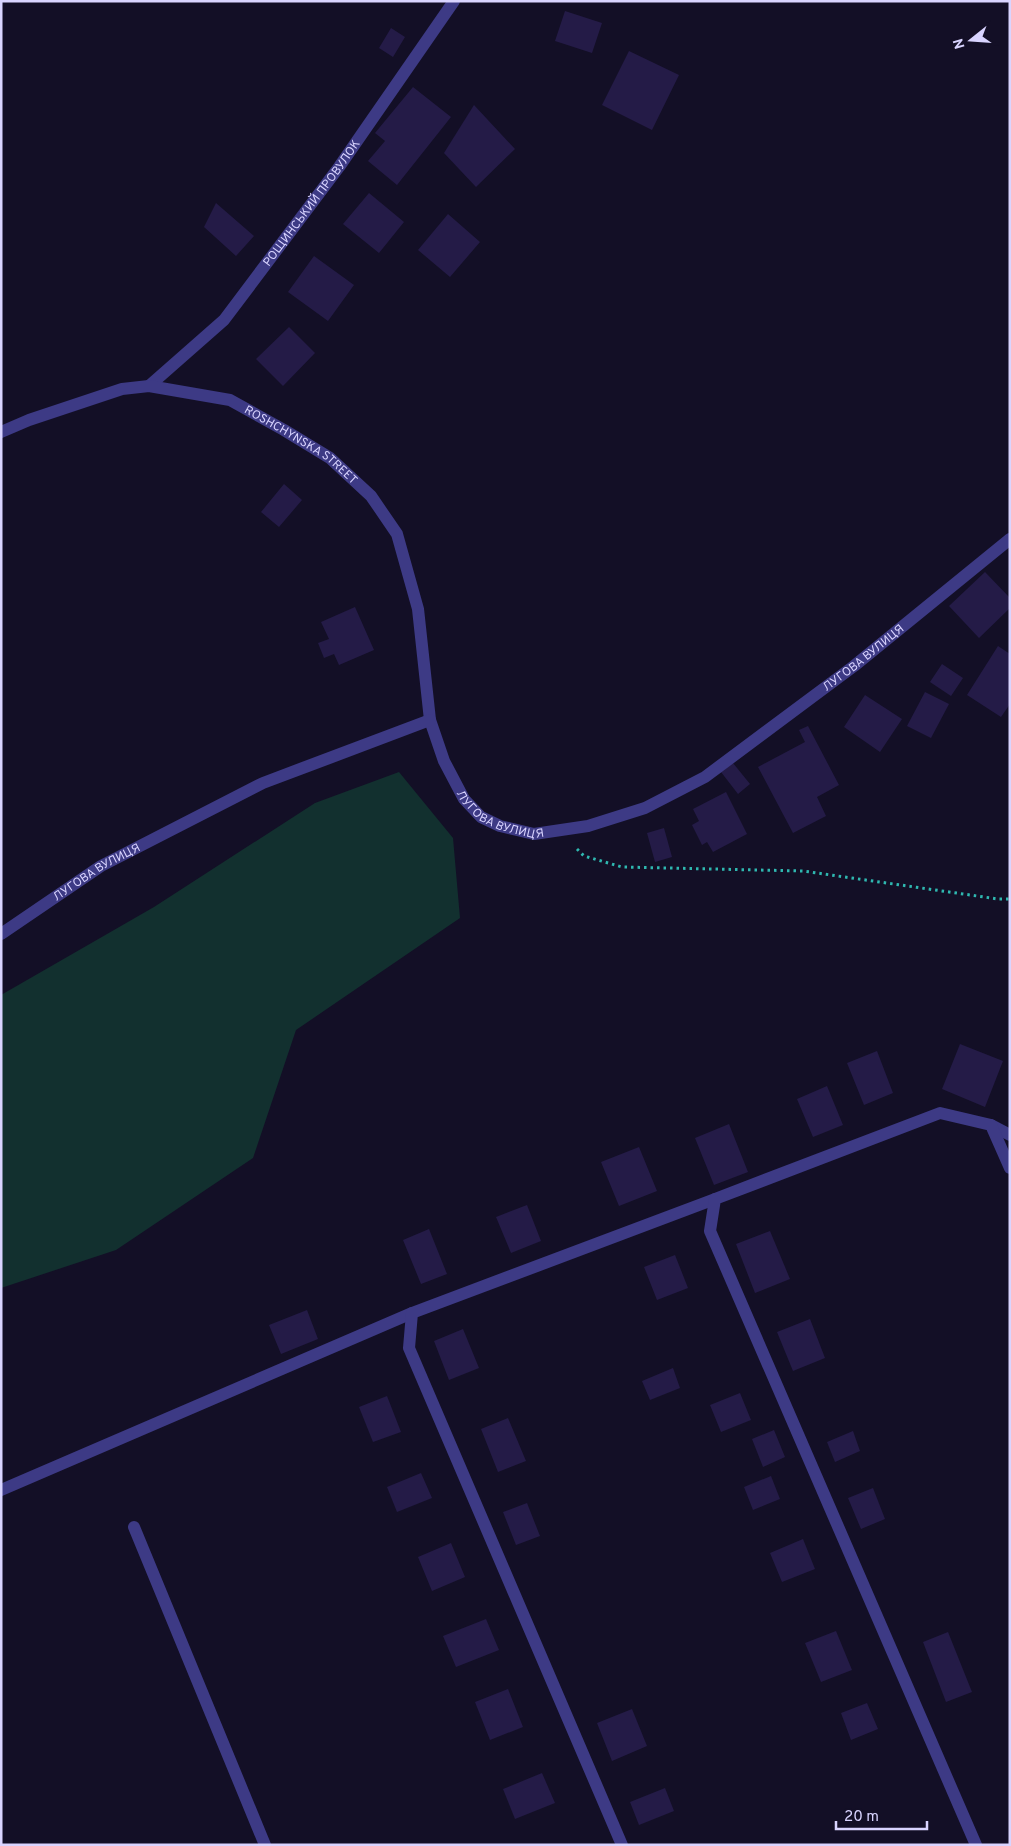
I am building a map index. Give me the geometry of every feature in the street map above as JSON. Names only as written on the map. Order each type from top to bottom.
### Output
[{"type":"street","name":"РОЩИНСЬКИЙ ПРОВУЛОК","points":[[149,386],[224,320],[339,167],[454,1]]},
{"type":"street","name":"ROSHCHYNSKA STREET","points":[[1,432],[29,420],[122,390],[149,386],[230,400],[330,458],[371,496],[397,534],[418,609],[430,720]]},
{"type":"street","name":"ЛУГОВА ВУЛИЦЯ","points":[[1,934],[101,866],[263,784],[430,720],[448,768],[464,799],[481,817],[500,826],[534,834],[588,826],[645,808],[705,777],[854,666],[1010,539]]},
{"type":"street","points":[[1,1490],[412,1313],[940,1113],[991,1125],[1010,1135]]},
{"type":"street","points":[[991,1125],[1010,1168]]},
{"type":"street","points":[[715,1199],[710,1231],[976,1845]]},
{"type":"street","points":[[412,1313],[409,1348],[622,1845]]},
{"type":"street","points":[[134,1527],[265,1845]]},
{"type":"path","points":[[560,830],[584,856],[622,867],[803,871],[998,899],[1010,898]]},
{"type":"green space","points":[[399,772],[453,838],[460,918],[296,1030],[253,1158],[116,1250],[1,1288],[1,995],[154,907],[315,803]]},
{"type":"building","points":[[565,11],[602,23],[592,53],[555,41]]},
{"type":"building","points":[[391,28],[405,37],[393,57],[379,48]]},
{"type":"building","points":[[629,51],[679,75],[652,130],[602,105]]},
{"type":"building","points":[[413,87],[451,117],[397,185],[368,161],[385,141],[375,133]]},
{"type":"building","points":[[474,105],[515,149],[476,187],[444,153]]},
{"type":"building","points":[[369,193],[404,222],[379,253],[343,224]]},
{"type":"building","points":[[216,203],[254,236],[236,256],[204,227]]},
{"type":"building","points":[[448,214],[480,242],[450,277],[418,250]]},
{"type":"building","points":[[314,256],[354,285],[328,321],[288,292]]},
{"type":"building","points":[[289,327],[315,353],[283,386],[256,359]]},
{"type":"building","points":[[284,484],[302,500],[279,527],[261,512]]},
{"type":"building","points":[[985,572],[1010,598],[1010,608],[979,638],[949,606]]},
{"type":"building","points":[[355,607],[374,650],[339,665],[334,654],[324,658],[318,643],[329,639],[321,622]]},
{"type":"building","points":[[998,646],[1010,654],[1010,704],[1001,717],[967,695]]},
{"type":"building","points":[[942,664],[963,678],[951,696],[930,682]]},
{"type":"building","points":[[925,692],[949,704],[931,738],[907,726]]},
{"type":"building","points":[[865,695],[902,719],[880,752],[844,727]]},
{"type":"building","points":[[808,726],[839,785],[817,797],[826,816],[793,833],[758,767],[805,742],[799,730]]},
{"type":"building","points":[[733,763],[750,784],[738,794],[721,772]]},
{"type":"building","points":[[726,792],[747,834],[713,852],[707,842],[702,845],[692,825],[699,821],[693,809]]},
{"type":"building","points":[[664,828],[672,857],[655,862],[647,833]]},
{"type":"building","points":[[960,1044],[1003,1061],[985,1107],[942,1089]]},
{"type":"building","points":[[877,1051],[893,1093],[864,1105],[847,1063]]},
{"type":"building","points":[[827,1086],[843,1125],[813,1137],[797,1099]]},
{"type":"building","points":[[729,1124],[748,1172],[714,1185],[695,1138]]},
{"type":"building","points":[[639,1147],[657,1191],[619,1206],[601,1162]]},
{"type":"building","points":[[527,1205],[541,1241],[511,1253],[496,1217]]},
{"type":"building","points":[[429,1229],[447,1274],[421,1284],[403,1240]]},
{"type":"building","points":[[770,1231],[790,1279],[755,1293],[736,1244]]},
{"type":"building","points":[[675,1255],[688,1288],[657,1300],[644,1267]]},
{"type":"building","points":[[307,1310],[318,1339],[281,1354],[269,1325]]},
{"type":"building","points":[[810,1319],[825,1358],[793,1371],[777,1332]]},
{"type":"building","points":[[463,1329],[479,1368],[449,1380],[434,1341]]},
{"type":"building","points":[[673,1368],[680,1388],[650,1400],[642,1381]]},
{"type":"building","points":[[740,1393],[751,1420],[721,1432],[710,1405]]},
{"type":"building","points":[[387,1396],[401,1432],[373,1442],[359,1407]]},
{"type":"building","points":[[508,1418],[526,1461],[498,1472],[481,1429]]},
{"type":"building","points":[[774,1430],[785,1457],[763,1467],[752,1439]]},
{"type":"building","points":[[853,1431],[860,1451],[835,1462],[827,1442]]},
{"type":"building","points":[[421,1473],[432,1498],[397,1512],[387,1487]]},
{"type":"building","points":[[771,1476],[780,1499],[753,1510],[744,1487]]},
{"type":"building","points":[[873,1488],[885,1519],[861,1529],[848,1498]]},
{"type":"building","points":[[527,1503],[540,1536],[516,1545],[503,1512]]},
{"type":"building","points":[[803,1539],[815,1569],[782,1582],[770,1553]]},
{"type":"building","points":[[451,1543],[465,1577],[432,1591],[418,1557]]},
{"type":"building","points":[[486,1619],[499,1650],[456,1667],[443,1636]]},
{"type":"building","points":[[836,1631],[852,1670],[821,1682],[805,1643]]},
{"type":"building","points":[[948,1632],[972,1692],[946,1702],[923,1642]]},
{"type":"building","points":[[508,1689],[523,1727],[490,1740],[475,1702]]},
{"type":"building","points":[[867,1703],[878,1729],[851,1740],[841,1713]]},
{"type":"building","points":[[632,1709],[647,1746],[612,1761],[597,1723]]},
{"type":"building","points":[[542,1773],[555,1803],[515,1819],[503,1789]]},
{"type":"building","points":[[665,1788],[674,1811],[639,1825],[630,1802]]}]
